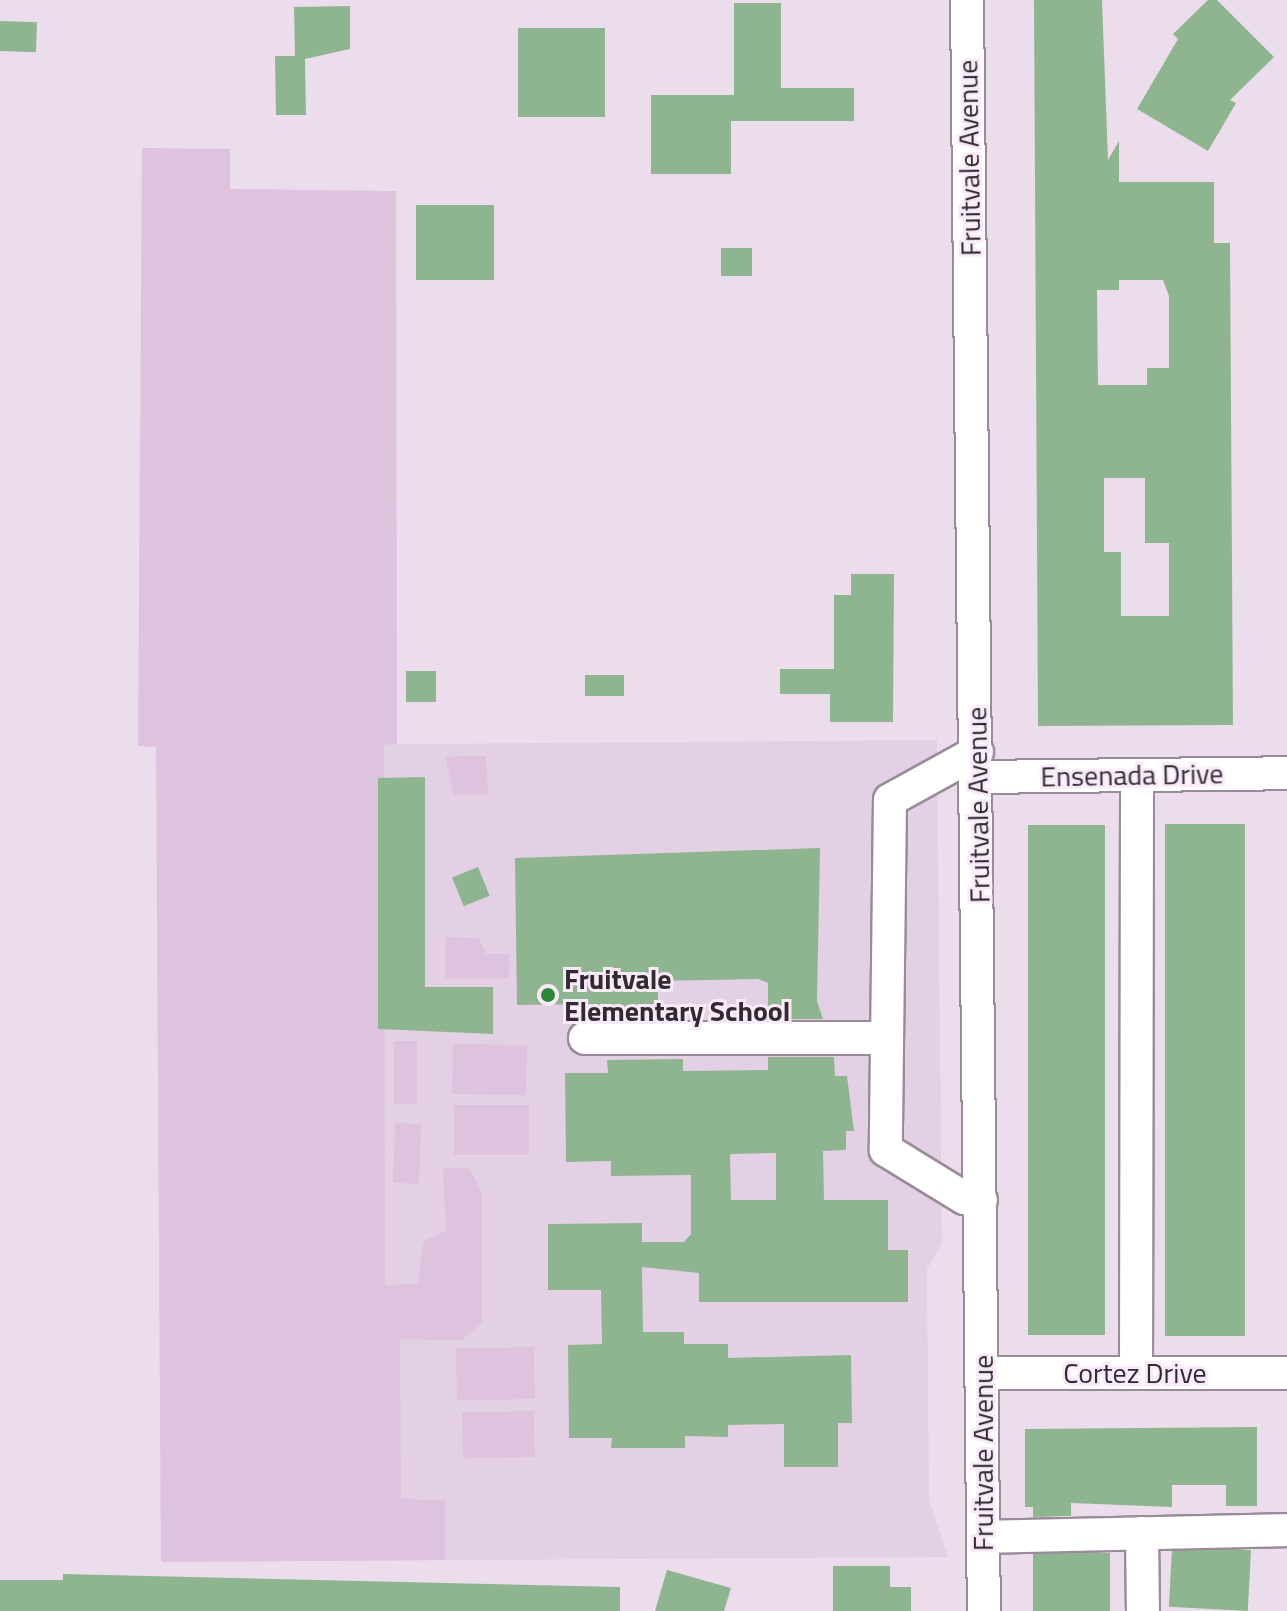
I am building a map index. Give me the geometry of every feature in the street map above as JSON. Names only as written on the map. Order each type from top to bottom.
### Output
[{"type":"street","name":"Fruitvale Avenue","points":[[967,0],[984,1611]]},
{"type":"street","name":"Ensenada Drive","points":[[977,764],[1137,775],[1287,773]]},
{"type":"street","points":[[977,764],[890,800],[886,1150],[964,1198],[981,1200]]},
{"type":"street","points":[[1136,1373],[1137,775]]},
{"type":"street","points":[[585,1038],[887,1038]]},
{"type":"street","name":"Cortez Drive","points":[[982,1373],[1287,1373]]},
{"type":"street","points":[[984,1537],[1287,1530]]},
{"type":"street","points":[[1142,1533],[1143,1611]]},
{"type":"shaded area","points":[[142,148],[230,149],[230,189],[396,191],[397,744],[384,745],[385,1285],[418,1284],[423,1242],[446,1230],[443,1168],[469,1168],[482,1194],[482,1322],[462,1340],[400,1339],[401,1499],[445,1500],[445,1560],[161,1562],[156,747],[138,746]]},
{"type":"shaded area","name":"Fruitvale Elementary School","points":[[937,740],[942,1244],[927,1269],[929,1500],[948,1557],[161,1562],[156,746]]},
{"type":"shaded area","points":[[486,756],[488,794],[454,795],[445,757]]},
{"type":"shaded area","points":[[445,937],[479,938],[486,954],[510,954],[509,978],[445,979]]},
{"type":"shaded area","points":[[394,1041],[417,1041],[417,1104],[394,1104]]},
{"type":"shaded area","points":[[453,1044],[527,1045],[526,1095],[452,1094]]},
{"type":"shaded area","points":[[454,1105],[529,1105],[529,1155],[454,1155]]},
{"type":"shaded area","points":[[395,1123],[421,1124],[419,1184],[393,1183]]},
{"type":"shaded area","points":[[534,1347],[535,1399],[457,1400],[456,1348]]},
{"type":"shaded area","points":[[534,1411],[535,1457],[463,1458],[462,1412]]},
{"type":"building","points":[[1034,0],[1102,0],[1108,160],[1119,141],[1119,182],[1214,182],[1214,243],[1230,243],[1233,725],[1038,726]],"holes":[[[1119,280],[1163,280],[1169,296],[1169,368],[1147,368],[1147,385],[1098,385],[1097,290],[1119,290]],[[1104,478],[1145,478],[1145,543],[1169,543],[1169,616],[1121,616],[1121,552],[1104,552]]]},
{"type":"building","points":[[1208,0],[1217,0],[1274,57],[1230,100],[1236,103],[1208,151],[1137,109],[1178,39],[1173,34]]},
{"type":"building","points":[[734,3],[781,3],[781,88],[854,88],[854,121],[731,121],[731,174],[651,174],[651,95],[734,95]]},
{"type":"building","points":[[350,6],[350,49],[305,59],[306,115],[276,115],[275,56],[295,56],[294,7]]},
{"type":"building","points":[[0,21],[37,22],[36,52],[0,51]]},
{"type":"building","points":[[518,28],[605,28],[605,117],[518,117]]},
{"type":"building","points":[[416,205],[494,205],[494,280],[416,280]]},
{"type":"building","points":[[721,248],[752,248],[752,276],[721,276]]},
{"type":"building","points":[[851,574],[894,574],[893,722],[830,722],[830,694],[780,694],[780,669],[834,669],[834,595],[851,595]]},
{"type":"building","points":[[406,671],[436,671],[436,702],[406,702]]},
{"type":"building","points":[[585,675],[624,675],[624,696],[585,696]]},
{"type":"building","points":[[425,777],[425,987],[493,987],[493,1034],[378,1029],[378,778]]},
{"type":"building","points":[[1165,824],[1245,824],[1245,1336],[1165,1336]]},
{"type":"building","points":[[1028,825],[1105,825],[1105,1335],[1028,1335]]},
{"type":"building","points":[[820,848],[817,1001],[823,1019],[768,1019],[768,983],[758,979],[658,981],[658,1018],[596,1017],[596,1004],[517,1005],[515,858]]},
{"type":"building","points":[[478,867],[490,896],[464,906],[452,877]]},
{"type":"building","points":[[768,1057],[834,1057],[835,1076],[847,1076],[854,1131],[846,1131],[846,1150],[823,1151],[824,1200],[888,1200],[888,1250],[908,1250],[908,1302],[699,1302],[699,1273],[642,1267],[643,1332],[684,1332],[684,1344],[728,1344],[728,1358],[851,1355],[852,1423],[838,1423],[838,1467],[784,1467],[784,1424],[728,1425],[728,1437],[685,1436],[685,1448],[611,1448],[612,1438],[569,1438],[568,1345],[602,1344],[601,1290],[548,1290],[548,1224],[642,1223],[642,1242],[684,1242],[691,1234],[691,1175],[611,1176],[611,1161],[566,1162],[565,1073],[608,1073],[607,1060],[683,1059],[683,1071],[768,1070]],"holes":[[[776,1153],[776,1200],[731,1200],[730,1154]]]},
{"type":"building","points":[[1257,1427],[1257,1506],[1226,1506],[1226,1485],[1172,1485],[1172,1507],[1071,1503],[1071,1516],[1033,1517],[1033,1507],[1025,1507],[1025,1429]]},
{"type":"building","points":[[1172,1546],[1251,1550],[1248,1611],[1169,1607]]},
{"type":"building","points":[[1033,1553],[1110,1553],[1110,1611],[1033,1611]]},
{"type":"building","points":[[833,1566],[890,1566],[890,1587],[911,1587],[911,1611],[833,1611]]},
{"type":"building","points":[[667,1570],[731,1588],[724,1611],[655,1611]]},
{"type":"building","points":[[63,1574],[620,1587],[620,1611],[0,1611],[0,1580],[63,1580]]},
{"type":"place","name":"Fruitvale Elementary School","points":[[548,995]]}]
